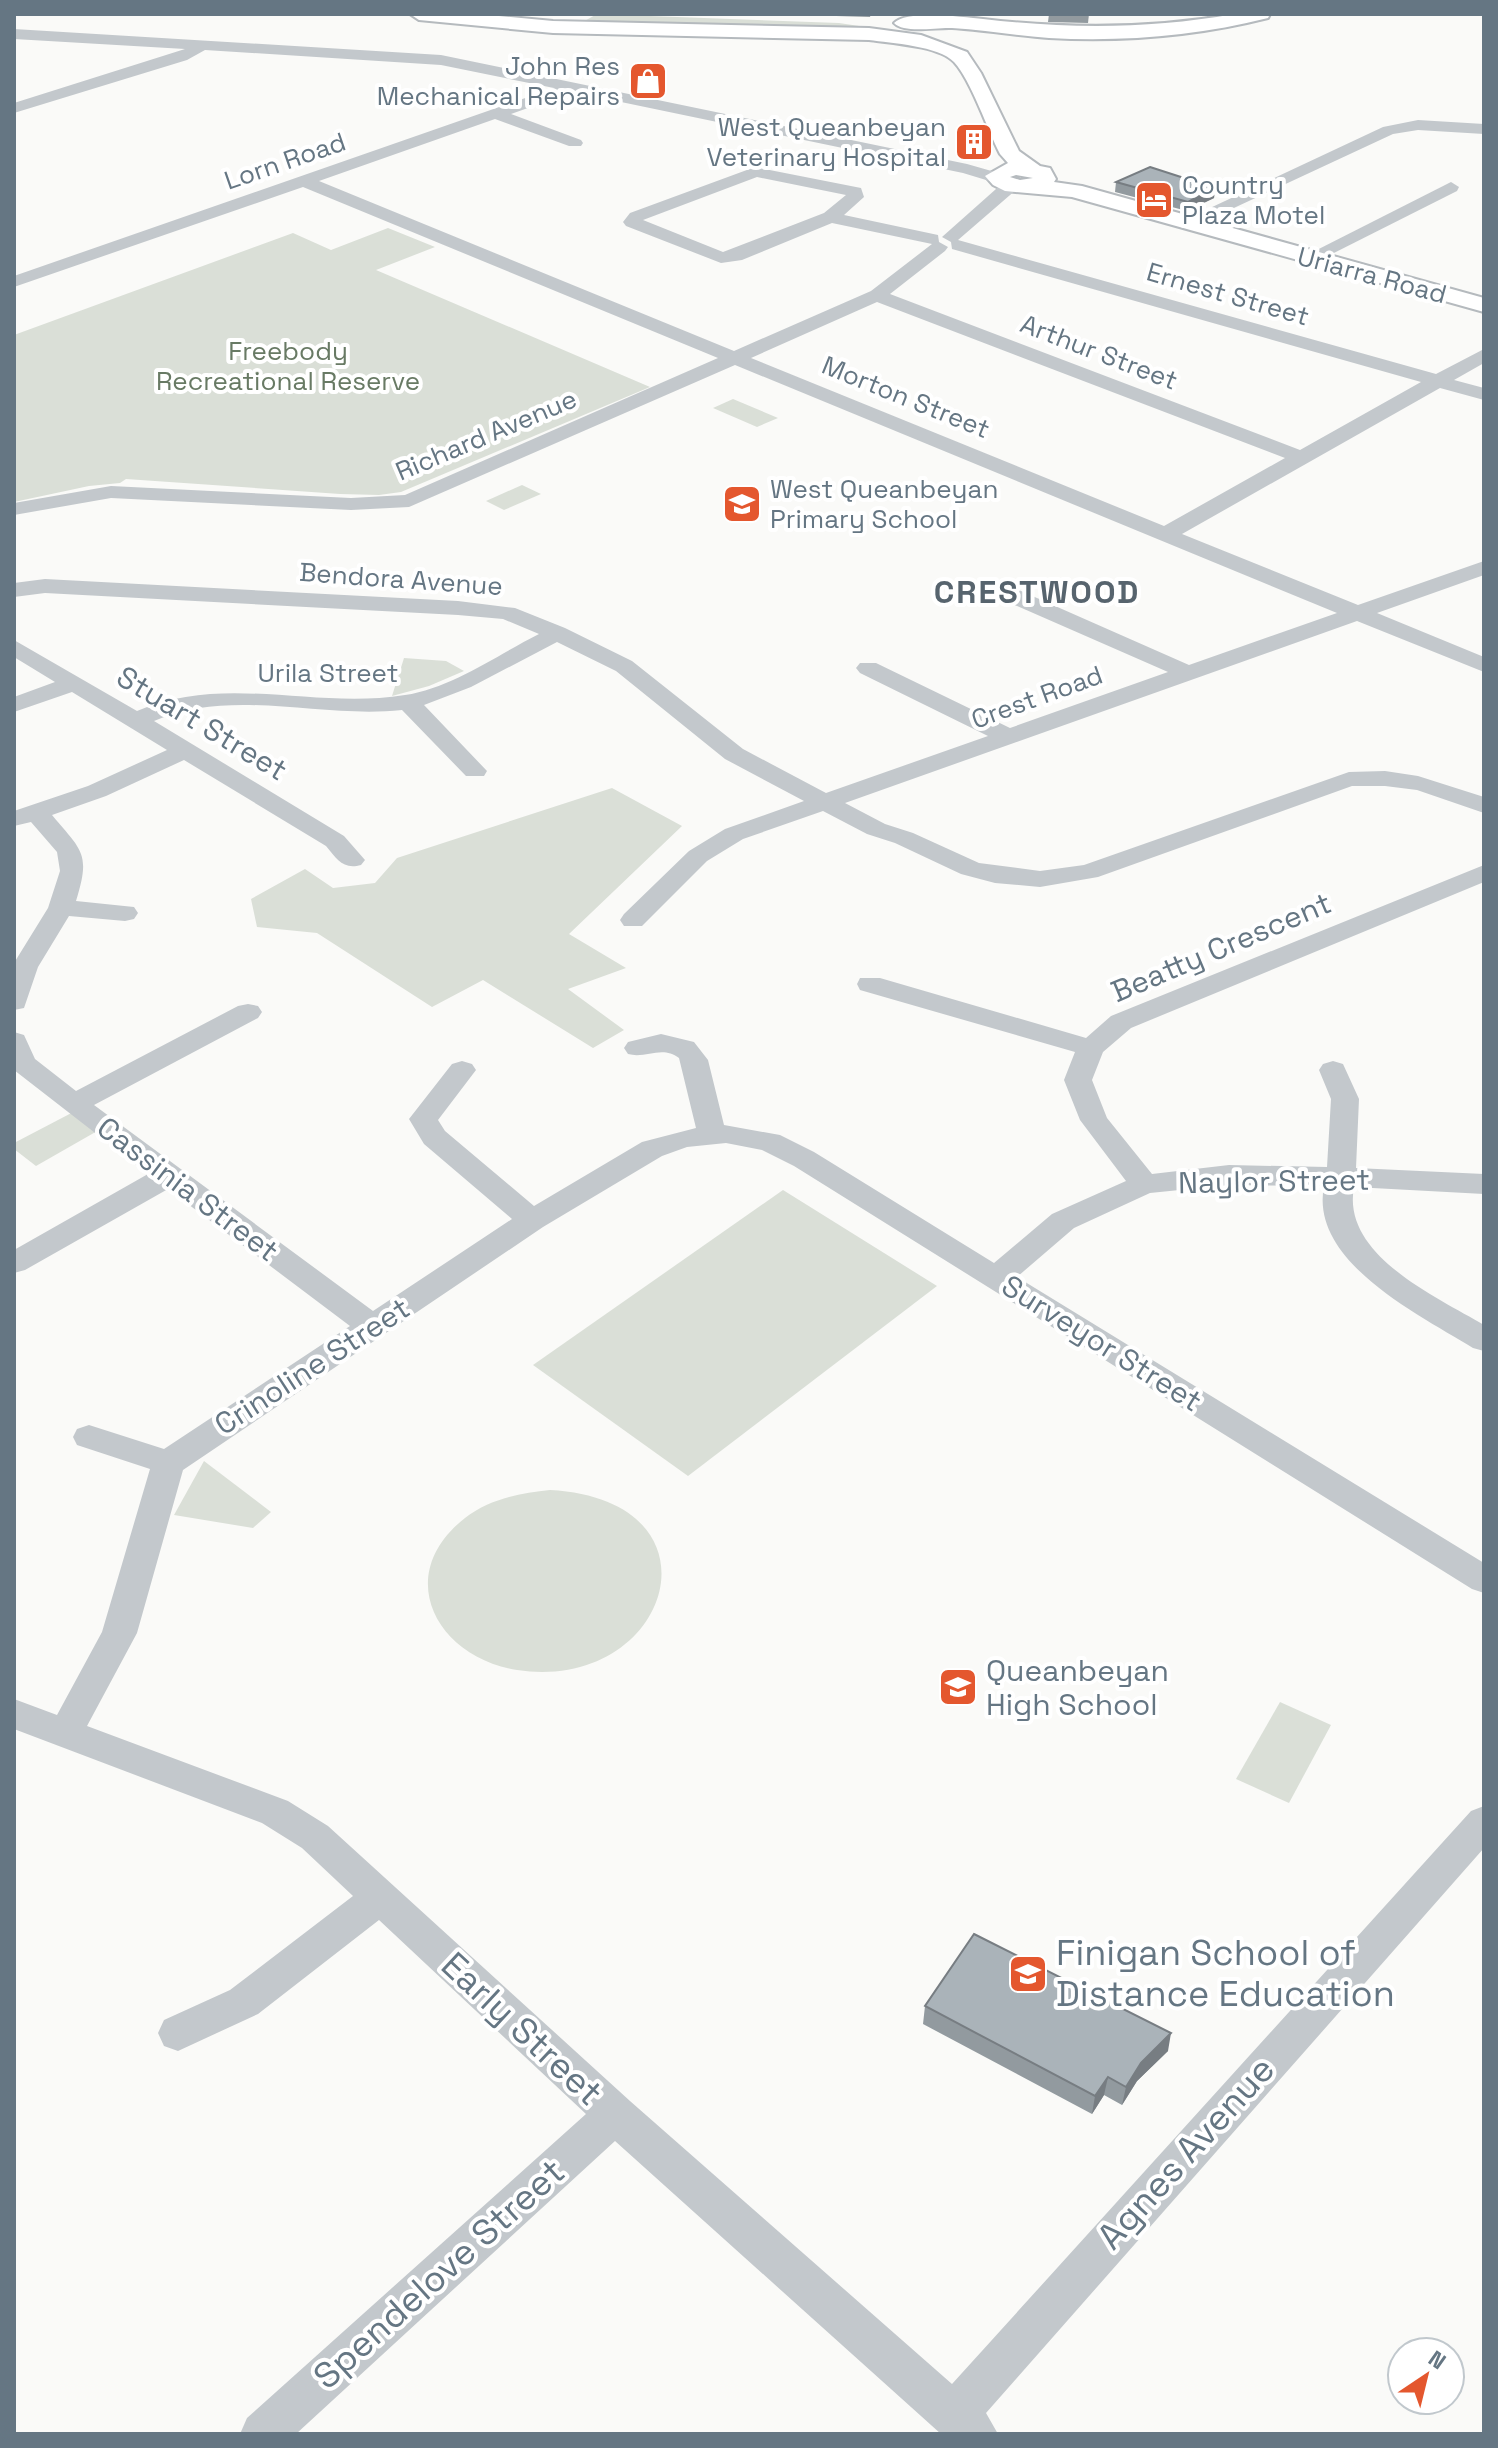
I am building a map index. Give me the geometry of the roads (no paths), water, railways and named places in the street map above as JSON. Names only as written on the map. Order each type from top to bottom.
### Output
[{"type":"main road","points":[[398,14],[893,43],[968,72]]},
{"type":"main road","points":[[419,14],[747,32],[887,33],[954,52],[968,72]]},
{"type":"main road","points":[[887,33],[936,22],[1084,34],[1141,33],[1197,28],[1261,14]]},
{"type":"main road","points":[[791,36],[887,33],[926,25],[998,28]]},
{"type":"main road","points":[[921,41],[917,34],[925,29],[974,27]]},
{"type":"main road","points":[[887,33],[929,48],[968,72]]},
{"type":"main road","name":"Uriarra Road","points":[[968,72],[1005,172],[1037,178],[1484,305]]},
{"type":"main road","points":[[1005,172],[1037,178]]},
{"type":"street","points":[[431,14],[495,20]]},
{"type":"street","points":[[14,34],[422,58],[967,169],[1005,172]]},
{"type":"street","points":[[14,108],[182,57],[204,44]]},
{"type":"street","name":"Lorn Road","points":[[14,282],[573,87]]},
{"type":"street","points":[[498,115],[575,143]]},
{"type":"street","points":[[1187,223],[1402,126],[1484,129]]},
{"type":"street","points":[[758,172],[855,192],[855,197],[830,217],[736,256],[721,258],[632,222],[636,217],[758,172]]},
{"type":"street","name":"Richard Avenue","points":[[14,509],[111,492],[351,504],[409,501],[877,295],[945,242],[1005,172]]},
{"type":"street","name":"Morton Street","points":[[306,182],[1484,665]]},
{"type":"street","points":[[1310,258],[1451,187]]},
{"type":"street","name":"Ernest Street","points":[[830,217],[945,242],[1484,394]]},
{"type":"street","name":"Arthur Street","points":[[877,295],[1303,458]]},
{"type":"street","points":[[1166,534],[1484,355]]},
{"type":"street","name":"Crest Road","points":[[633,920],[698,856],[720,841],[1484,568]]},
{"type":"street","name":"Bendora Avenue","points":[[14,590],[45,586],[484,610],[523,617],[624,666],[720,746],[827,801],[947,874],[986,887],[1033,892],[1098,883],[1182,850],[1237,820],[1311,790],[1349,779],[1373,777],[1436,786],[1484,806]]},
{"type":"street","points":[[1002,591],[1188,673]]},
{"type":"street","name":"Urila Street","points":[[135,721],[173,705],[202,700],[341,705],[408,702],[461,681],[557,633]]},
{"type":"street","name":"Stuart Street","points":[[14,647],[335,841],[352,860]]},
{"type":"street","points":[[868,668],[1010,737]]},
{"type":"street","points":[[14,705],[74,683]]},
{"type":"street","points":[[408,702],[475,771]]},
{"type":"street","points":[[26,816],[97,791],[185,751]]},
{"type":"street","points":[[14,1002],[20,967],[61,908],[73,871],[73,860],[51,827],[26,816]]},
{"type":"street","name":"Beatty Crescent","points":[[1091,1048],[1121,1022],[1484,873]]},
{"type":"street","points":[[61,908],[125,913]]},
{"type":"street","points":[[870,984],[1091,1048],[1078,1080],[1094,1120],[1144,1184]]},
{"type":"street","points":[[74,1104],[248,1012]]},
{"type":"street","points":[[638,1048],[650,1042],[669,1043],[684,1047],[689,1052],[694,1058],[696,1080],[711,1134]]},
{"type":"street","name":"Cassinia Street","points":[[17,1056],[74,1104],[373,1327]]},
{"type":"street","points":[[462,1070],[423,1119],[434,1137],[532,1220]]},
{"type":"street","points":[[1333,1070],[1345,1099],[1341,1177],[1336,1203],[1353,1246],[1386,1280],[1484,1340]]},
{"type":"street","name":"Crinoline Street","points":[[168,1463],[532,1220],[652,1149],[684,1138],[711,1134]]},
{"type":"street","name":"Surveyor Street","points":[[711,1134],[745,1136],[784,1148],[1484,1580]]},
{"type":"street","points":[[14,1263],[169,1175]]},
{"type":"street","name":"Naylor Street","points":[[997,1277],[1063,1221],[1144,1184],[1229,1175],[1484,1184]]},
{"type":"street","points":[[65,1734],[119,1633],[168,1463],[89,1437]]},
{"type":"street","name":"Early Street","points":[[14,1714],[290,1820],[315,1837],[615,2114],[964,2424]]},
{"type":"street","name":"Agnes Avenue","points":[[964,2424],[1484,1822]]},
{"type":"street","points":[[178,2033],[244,2002],[379,1898]]},
{"type":"street","name":"Spendelove Street","points":[[263,2434],[615,2114]]},
{"type":"place","name":"John Res Mechanical Repairs","points":[[648,81]]},
{"type":"place","name":"West Queanbeyan Veterinary Hospital","points":[[974,142]]},
{"type":"place","name":"Country Plaza Motel","points":[[1154,200]]},
{"type":"place","name":"West Queanbeyan Primary School","points":[[742,504]]},
{"type":"place","name":"Queanbeyan High School","points":[[958,1687]]},
{"type":"place","name":"Finigan School of Distance Education","points":[[1028,1974]]},
{"type":"district","name":"CRESTWOOD","points":[[1037,592]]},
{"type":"park label","name":"Freebody Recreational Reserve","points":[[288,366]]}]
